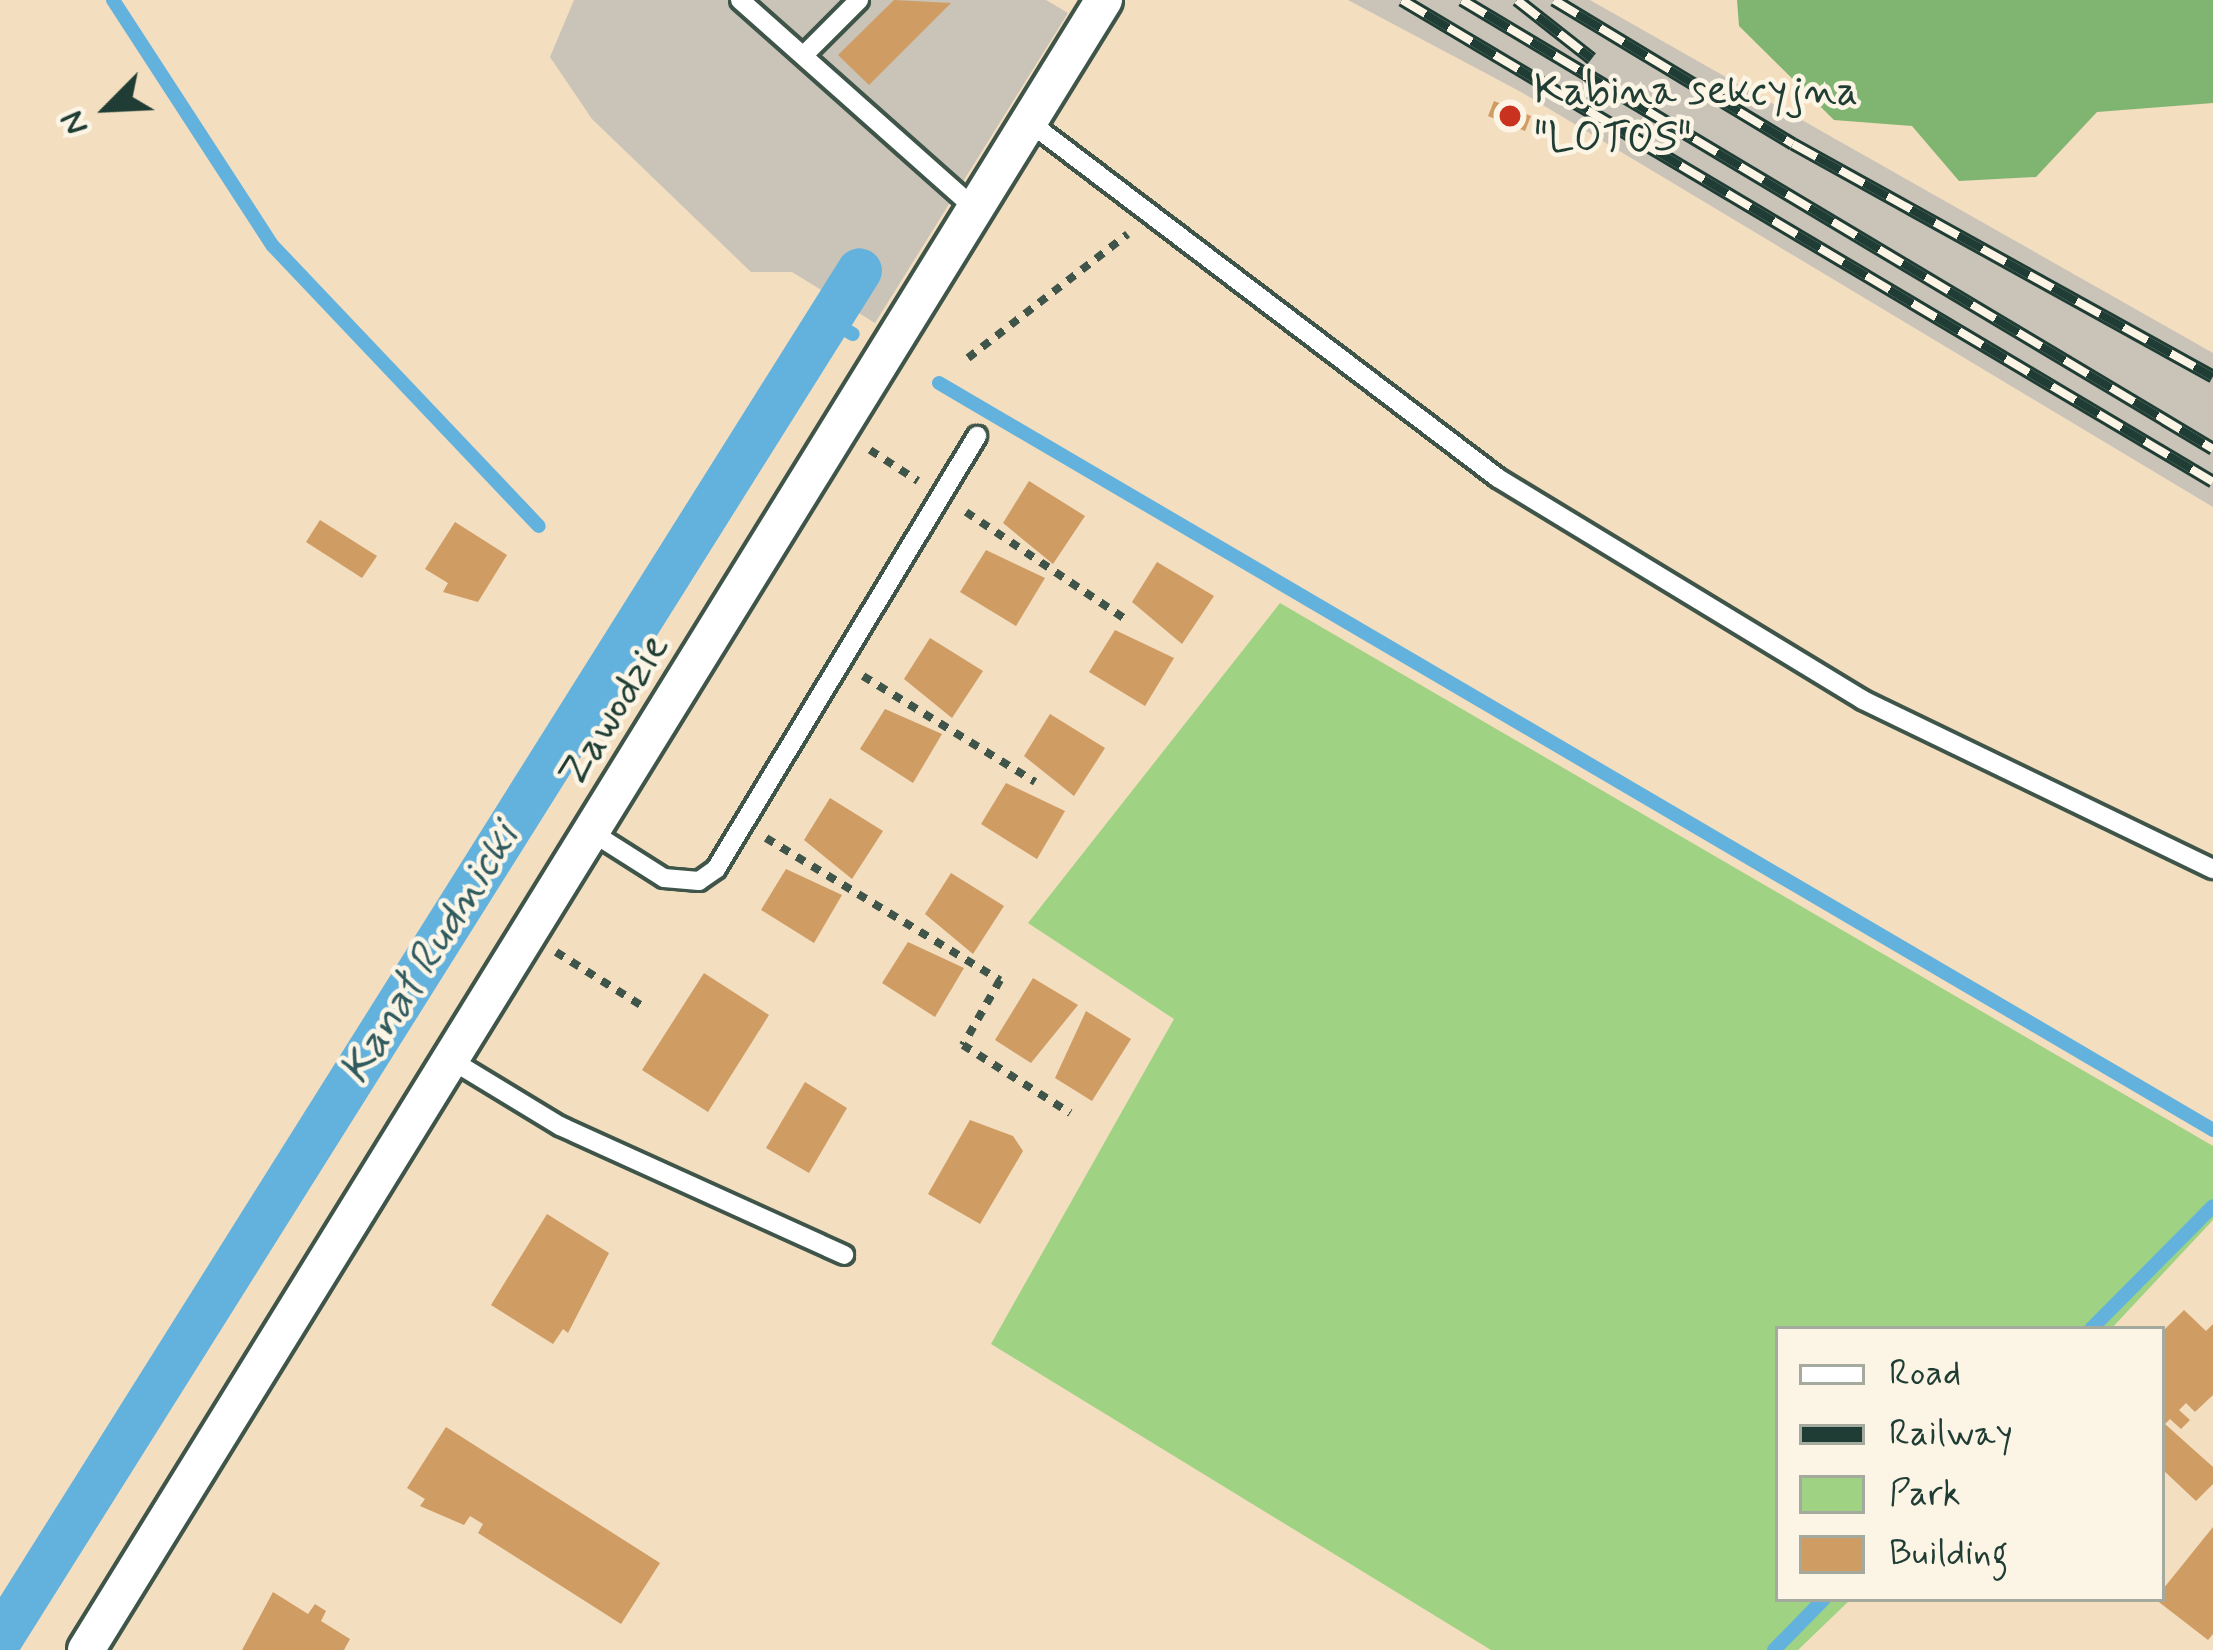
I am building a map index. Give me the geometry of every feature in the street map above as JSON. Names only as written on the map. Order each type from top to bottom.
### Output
[{"type":"street","name":"Zawodzie","points":[[86,1650],[1104,0]]},
{"type":"lane","points":[[740,0],[975,209]]},
{"type":"lane","points":[[804,55],[859,0]]},
{"type":"lane","points":[[1029,122],[1498,478],[1863,700],[2213,869]]},
{"type":"lane","points":[[593,833],[664,878],[699,881],[716,869],[977,436]]},
{"type":"lane","points":[[453,1061],[560,1126],[844,1255]]},
{"type":"path","points":[[968,358],[1151,216]]},
{"type":"path","points":[[869,449],[1125,619]]},
{"type":"path","points":[[841,663],[1035,782]]},
{"type":"path","points":[[744,824],[1000,980],[962,1045],[1070,1113]]},
{"type":"path","points":[[551,949],[641,1006]]},
{"type":"shaded area","points":[[574,0],[1046,0],[1068,13],[875,323],[792,272],[751,272],[592,119],[550,57]]},
{"type":"shaded area","points":[[1348,0],[1590,0],[2213,353],[2213,507],[1521,92]]},
{"type":"green space","points":[[1737,0],[2213,0],[2213,103],[2097,112],[2036,177],[1959,181],[1912,126],[1834,120],[1739,26]]},
{"type":"green space","points":[[1280,603],[2213,1146],[2213,1220],[2114,1326],[1775,1326],[1775,1602],[1848,1602],[1798,1650],[1491,1650],[991,1344],[1174,1019],[1028,923]]},
{"type":"building","points":[[894,0],[951,3],[869,85],[838,55]]},
{"type":"building","name":"Kabina sekcyjna \"LOTOS\"","points":[[1494,101],[1531,116],[1525,131],[1488,116]]},
{"type":"building","points":[[1029,481],[1085,516],[1053,564],[1003,523]]},
{"type":"building","points":[[320,520],[377,556],[362,578],[306,542]]},
{"type":"building","points":[[455,522],[507,555],[478,602],[443,592],[448,583],[425,569]]},
{"type":"building","points":[[986,550],[1045,578],[1016,626],[960,592]]},
{"type":"building","points":[[1157,562],[1214,596],[1182,644],[1132,602]]},
{"type":"building","points":[[1115,630],[1174,658],[1145,706],[1089,672]]},
{"type":"building","points":[[930,638],[983,671],[952,718],[904,679]]},
{"type":"building","points":[[885,709],[942,734],[913,783],[860,749]]},
{"type":"building","points":[[1050,714],[1105,748],[1074,796],[1024,756]]},
{"type":"building","points":[[1006,783],[1065,811],[1037,859],[981,824]]},
{"type":"building","points":[[830,798],[883,831],[852,879],[804,840]]},
{"type":"building","points":[[786,869],[842,895],[814,943],[761,910]]},
{"type":"building","points":[[951,873],[1004,906],[973,954],[925,914]]},
{"type":"building","points":[[908,942],[964,968],[935,1017],[882,983]]},
{"type":"building","points":[[704,973],[769,1015],[708,1112],[642,1070]]},
{"type":"building","points":[[1033,978],[1078,1005],[1031,1063],[995,1040]]},
{"type":"building","points":[[1086,1011],[1131,1039],[1092,1101],[1055,1078]]},
{"type":"building","points":[[805,1082],[847,1108],[809,1173],[766,1148]]},
{"type":"building","points":[[970,1120],[1013,1136],[1023,1151],[980,1224],[928,1194]]},
{"type":"building","points":[[547,1214],[609,1253],[568,1333],[563,1329],[553,1344],[491,1305]]},
{"type":"building","points":[[2184,1310],[2206,1331],[2213,1324],[2213,1395],[2195,1412],[2186,1403],[2179,1410],[2190,1420],[2181,1429],[2170,1419],[2165,1424],[2165,1329]]},
{"type":"building","points":[[2165,1424],[2213,1467],[2213,1484],[2196,1501],[2165,1472]]},
{"type":"building","points":[[446,1427],[660,1563],[621,1624],[478,1533],[483,1524],[470,1516],[464,1525],[420,1506],[425,1499],[407,1488]]},
{"type":"building","points":[[2213,1527],[2213,1634],[2208,1640],[2159,1602],[2165,1602],[2165,1587]]},
{"type":"building","points":[[273,1592],[308,1614],[315,1604],[326,1611],[321,1621],[350,1639],[344,1650],[242,1650]]},
{"type":"waterway","points":[[113,0],[273,246],[539,526]]},
{"type":"waterway","name":"Kanał Rudnicki","points":[[0,1638],[859,270]]},
{"type":"waterway","points":[[825,318],[853,334]]},
{"type":"waterway","points":[[939,383],[2213,1130]]},
{"type":"waterway","points":[[2094,1326],[2213,1206]]},
{"type":"waterway","points":[[1774,1650],[1821,1602]]},
{"type":"railway","points":[[1402,0],[2213,482]]},
{"type":"railway","points":[[1462,0],[2213,449]]},
{"type":"railway","points":[[1517,0],[1592,59]]},
{"type":"railway","points":[[1554,0],[1793,144],[2213,377]]},
{"type":"place","name":"Kabina sekcyjna \"LOTOS\"","points":[[1510,116]]}]
